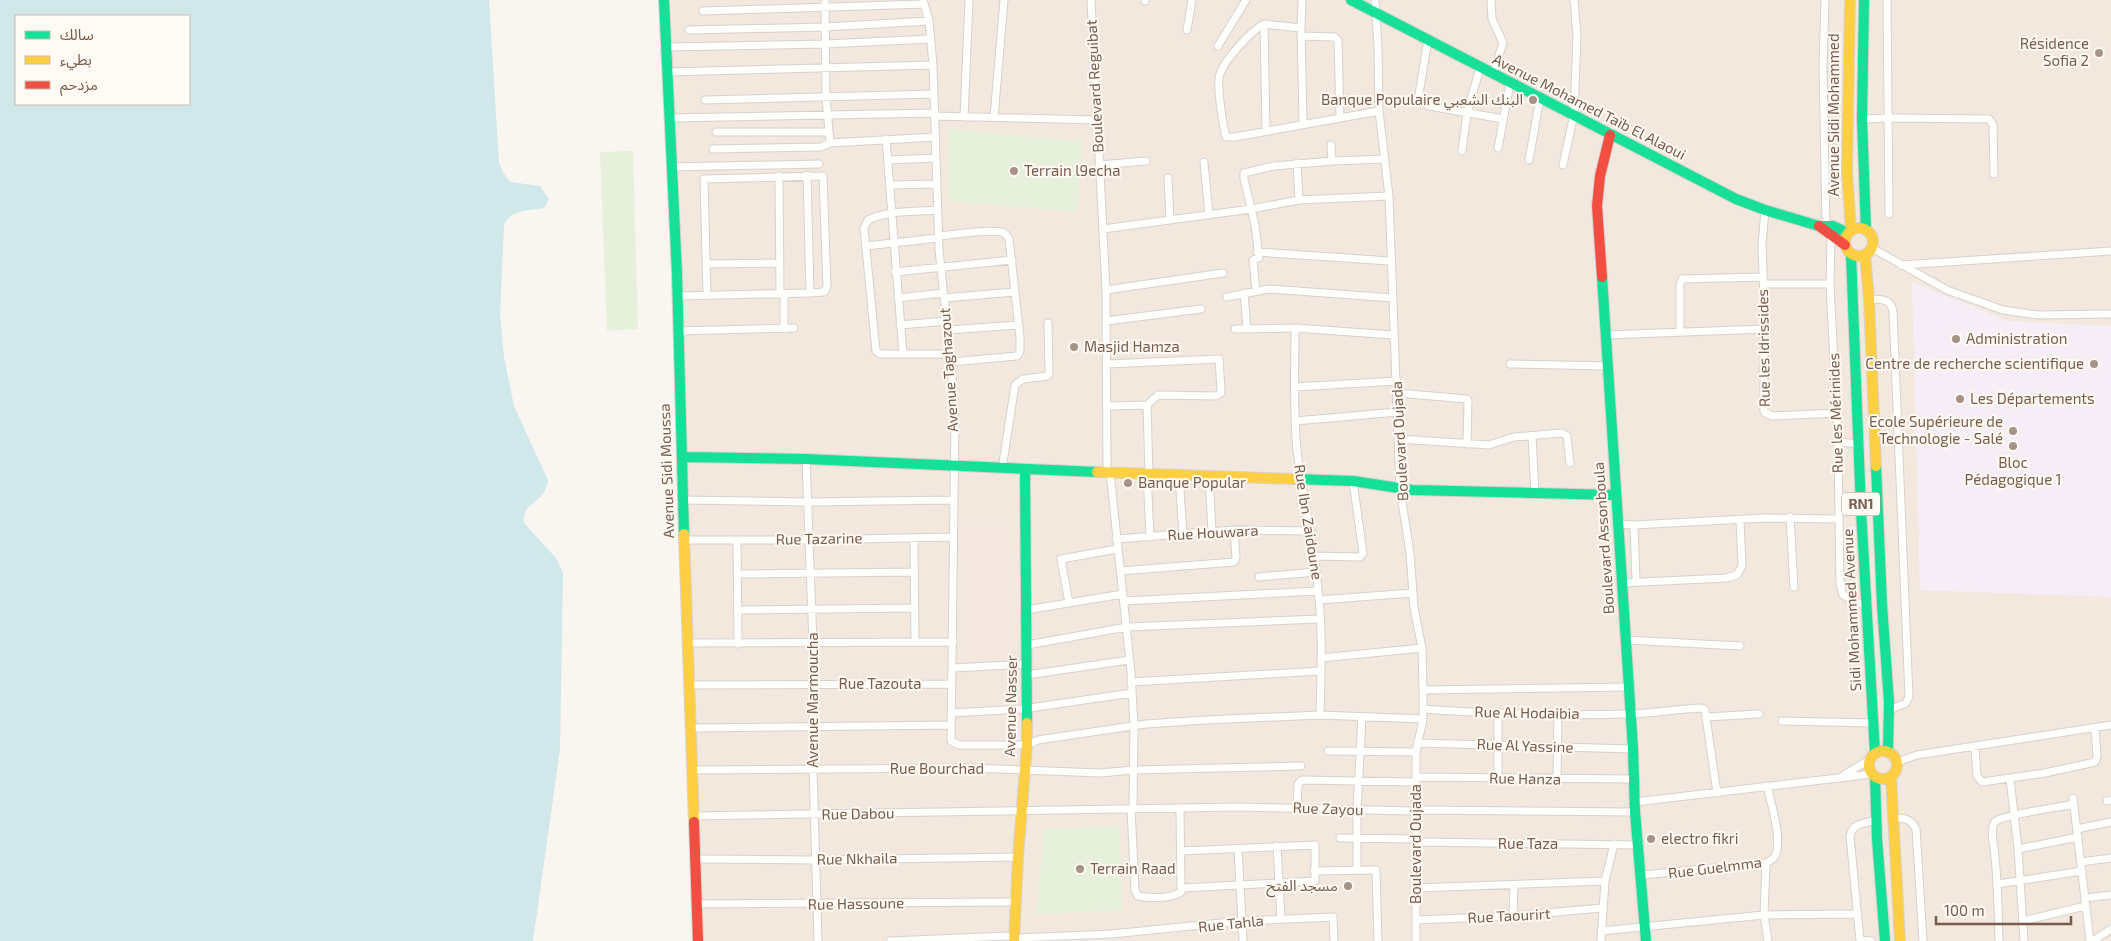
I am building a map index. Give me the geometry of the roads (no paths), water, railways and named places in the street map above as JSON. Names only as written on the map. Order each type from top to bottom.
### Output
[{"type":"street","name":"Avenue Sidi Moussa","points":[[664,0],[677,296],[698,941]]},
{"type":"street","points":[[964,118],[969,0]]},
{"type":"street","points":[[994,118],[1004,0]]},
{"type":"street","name":"Boulevard Reguibat","points":[[1091,0],[1106,290],[1108,472],[1124,597],[1132,693],[1134,726],[1132,809],[1136,894],[1144,897],[1175,895],[1180,894],[1183,888]]},
{"type":"street","points":[[1188,30],[1192,0]]},
{"type":"street","points":[[1218,46],[1246,0]]},
{"type":"street","points":[[1302,0],[1303,124]]},
{"type":"street","name":"Avenue Mohamed Taïb El Alaoui","points":[[1351,0],[1700,181],[1765,210],[1849,232]]},
{"type":"street","name":"Boulevard Oujada","points":[[1375,0],[1379,111],[1389,196],[1393,335],[1398,393],[1400,489],[1406,518],[1412,593],[1422,648],[1423,719],[1416,752],[1416,941]]},
{"type":"street","points":[[1491,0],[1492,19],[1503,43],[1493,74]]},
{"type":"street","points":[[1563,165],[1574,114],[1577,36],[1574,0]]},
{"type":"street","points":[[1823,225],[1825,0]]},
{"type":"street","name":"Avenue Sidi Mohammed","points":[[1849,232],[1847,171],[1850,0]]},
{"type":"street","name":"Avenue Sidi Mohammed","points":[[1864,0],[1862,119],[1866,230]]},
{"type":"street","points":[[1887,0],[1888,214]]},
{"type":"street","points":[[703,11],[825,4],[923,2]]},
{"type":"street","name":"Avenue Taghazout","points":[[923,2],[929,21],[933,65],[938,237],[951,358],[955,419],[951,741],[959,746],[1027,745]]},
{"type":"street","points":[[825,4],[826,96],[830,143]]},
{"type":"street","points":[[689,30],[826,27],[929,21]]},
{"type":"street","points":[[1264,24],[1266,130]]},
{"type":"street","points":[[1340,118],[1338,40],[1334,38],[1264,24],[1245,38],[1220,72],[1218,79],[1226,137],[1235,137],[1379,111]]},
{"type":"street","points":[[666,47],[825,44],[930,39]]},
{"type":"street","points":[[1428,39],[1419,100],[1429,106],[1503,119]]},
{"type":"street","points":[[666,72],[933,65]]},
{"type":"street","points":[[1462,151],[1467,113],[1480,68]]},
{"type":"street","points":[[1498,148],[1510,83]]},
{"type":"street","points":[[704,100],[934,94]]},
{"type":"street","points":[[1529,160],[1540,98]]},
{"type":"street","points":[[669,118],[934,114],[964,118],[1096,120]]},
{"type":"street","points":[[1862,119],[1989,119],[1993,125],[1994,174]]},
{"type":"street","points":[[716,132],[829,132]]},
{"type":"street","name":"Boulevard Assonboula","points":[[1610,135],[1600,176],[1597,206],[1609,366],[1615,495],[1631,714],[1635,807],[1646,941]]},
{"type":"street","points":[[713,149],[821,148],[830,143],[936,137]]},
{"type":"street","points":[[886,139],[895,272],[903,354]]},
{"type":"street","points":[[1331,145],[1332,161]]},
{"type":"street","points":[[888,160],[936,158]]},
{"type":"street","points":[[1256,291],[1253,260],[1259,258],[1255,225],[1244,173],[1250,170],[1297,164],[1384,159]]},
{"type":"street","points":[[1099,165],[1146,161]]},
{"type":"street","points":[[1204,162],[1209,214]]},
{"type":"street","points":[[671,167],[819,164]]},
{"type":"street","points":[[1297,164],[1299,200]]},
{"type":"street","points":[[807,175],[810,293]]},
{"type":"street","points":[[779,176],[779,263],[784,328]]},
{"type":"street","points":[[677,296],[707,296],[822,292],[826,287],[823,176],[704,179],[707,296]]},
{"type":"street","points":[[1168,178],[1170,220]]},
{"type":"street","points":[[890,185],[937,184]]},
{"type":"street","points":[[1103,229],[1251,209],[1299,200],[1389,196]]},
{"type":"street","points":[[866,246],[986,232],[1004,234],[1009,239],[1012,260],[1021,347],[1017,356],[951,358],[880,354],[876,352],[864,230],[867,222],[870,219],[891,214],[937,210]]},
{"type":"street","name":"Rue les Idrissides","points":[[1765,210],[1762,245],[1765,328],[1763,405],[1765,414],[1772,416],[1836,413]]},
{"type":"street","name":"Avenue Mohamed Taïb El Alaoui","points":[[1823,225],[1832,236],[1845,246]]},
{"type":"street","points":[[1866,230],[1857,228],[1849,232],[1845,239],[1845,246],[1851,254],[1858,256],[1868,251],[1901,265],[1947,290],[2003,310],[2038,315],[2111,314]]},
{"type":"street","name":"RN1","points":[[1866,230],[1872,238],[1868,251]]},
{"type":"street","name":"Rue les Mérinides","points":[[1832,236],[1830,284],[1838,442],[1842,592],[1855,602],[1866,605]]},
{"type":"street","name":"Sidi Mohammed Avenue","points":[[1868,251],[1889,710],[1888,752]]},
{"type":"street","points":[[1901,265],[2111,251]]},
{"type":"street","points":[[1257,252],[1390,261]]},
{"type":"street","name":"Sidi Mohammed Avenue","points":[[1851,254],[1866,605],[1874,723],[1872,757]]},
{"type":"street","points":[[895,272],[1012,260]]},
{"type":"street","points":[[706,264],[779,263]]},
{"type":"street","points":[[1106,290],[1223,273]]},
{"type":"street","points":[[1680,332],[1680,284],[1682,280],[1763,280],[1830,284]]},
{"type":"street","points":[[1227,297],[1256,291],[1281,290],[1393,298]]},
{"type":"street","points":[[898,298],[1015,292]]},
{"type":"street","points":[[1244,293],[1247,329]]},
{"type":"street","points":[[1869,299],[1888,301],[1892,305],[1893,312],[1909,696],[1906,703],[1889,710]]},
{"type":"street","points":[[1106,321],[1201,309]]},
{"type":"street","points":[[900,324],[947,321]]},
{"type":"street","points":[[1002,469],[1015,385],[1023,378],[1047,376],[1049,374],[1048,323]]},
{"type":"street","points":[[948,330],[1018,325]]},
{"type":"street","points":[[678,331],[794,328]]},
{"type":"street","points":[[1234,329],[1295,328],[1393,335]]},
{"type":"street","name":"Rue Ibn Zaidoune","points":[[1295,328],[1295,421],[1319,600],[1320,715]]},
{"type":"street","points":[[1606,335],[1765,328]]},
{"type":"street","points":[[1107,364],[1219,360],[1221,390],[1219,395],[1158,394],[1147,406],[1150,537]]},
{"type":"street","points":[[1510,364],[1609,366]]},
{"type":"street","points":[[1295,387],[1397,381]]},
{"type":"street","points":[[1398,393],[1467,398],[1467,444]]},
{"type":"street","points":[[1107,406],[1147,406]]},
{"type":"street","points":[[1295,421],[1398,412]]},
{"type":"street","points":[[1399,439],[1489,445],[1514,437],[1565,434],[1570,462]]},
{"type":"street","points":[[1532,436],[1535,494]]},
{"type":"street","points":[[1838,442],[1859,444]]},
{"type":"street","points":[[682,457],[806,459],[1025,470],[1353,481],[1400,489],[1615,495]]},
{"type":"street","name":"Avenue Marmoucha","points":[[806,459],[813,644],[812,726],[818,941]]},
{"type":"street","name":"Avenue Nasser","points":[[1014,939],[1028,708],[1025,470]]},
{"type":"street","points":[[1179,475],[1183,535]]},
{"type":"street","points":[[1209,476],[1212,532]]},
{"type":"street","points":[[1313,556],[1360,557],[1363,553],[1353,481]]},
{"type":"street","points":[[683,500],[807,502],[954,500]]},
{"type":"street","points":[[1790,518],[1794,587]]},
{"type":"street","points":[[1618,524],[1634,525],[1790,518],[1839,519]]},
{"type":"street","points":[[1622,583],[1726,578],[1737,575],[1742,566],[1740,520]]},
{"type":"street","points":[[1634,525],[1636,582]]},
{"type":"street","points":[[1121,571],[1234,562],[1236,558],[1234,530]]},
{"type":"street","name":"Rue Houwara","points":[[1116,539],[1234,530],[1311,531]]},
{"type":"street","name":"Rue Tazarine","points":[[685,540],[953,537]]},
{"type":"street","points":[[914,538],[915,642]]},
{"type":"street","points":[[737,540],[738,644]]},
{"type":"street","points":[[1069,603],[1061,559],[1117,549]]},
{"type":"street","points":[[738,574],[915,572]]},
{"type":"street","points":[[1259,577],[1316,572]]},
{"type":"street","points":[[1026,610],[1124,597],[1318,591]]},
{"type":"street","points":[[1319,600],[1412,593]]},
{"type":"street","points":[[738,610],[915,608]]},
{"type":"street","points":[[1027,645],[1127,628],[1320,619]]},
{"type":"street","points":[[1868,635],[1884,633]]},
{"type":"street","points":[[1626,640],[1740,646]]},
{"type":"street","points":[[687,643],[953,642]]},
{"type":"street","points":[[1320,658],[1422,648]]},
{"type":"street","points":[[1027,675],[1129,660]]},
{"type":"street","points":[[953,668],[1027,664]]},
{"type":"street","points":[[1131,682],[1321,671]]},
{"type":"street","points":[[1871,674],[1887,672]]},
{"type":"street","name":"Rue Tazouta","points":[[689,685],[952,684]]},
{"type":"street","points":[[1423,690],[1629,686]]},
{"type":"street","points":[[951,713],[1028,708],[1132,693]]},
{"type":"street","name":"Rue Al Hodaibia","points":[[1423,708],[1558,714],[1631,714],[1702,708],[1705,710],[1706,717]]},
{"type":"street","points":[[1498,712],[1498,778]]},
{"type":"street","points":[[1557,779],[1559,747],[1558,714]]},
{"type":"street","points":[[1717,793],[1706,717],[1759,714]]},
{"type":"street","points":[[1027,745],[1038,740],[1134,726],[1205,720],[1320,715],[1423,719]]},
{"type":"street","points":[[1357,870],[1356,838],[1362,717]]},
{"type":"street","points":[[1782,721],[1874,723]]},
{"type":"street","points":[[1897,762],[1917,755],[2111,725]]},
{"type":"street","points":[[691,728],[951,726]]},
{"type":"street","points":[[1975,747],[1977,776],[1979,780],[1987,782],[2010,779],[2092,764],[2097,756],[2095,728]]},
{"type":"street","name":"Rue Al Yassine","points":[[1417,744],[1633,749]]},
{"type":"street","points":[[1842,777],[1884,750],[1894,756],[1897,762],[1895,772],[1891,776],[1884,779],[1874,775]]},
{"type":"street","points":[[1328,751],[1416,752]]},
{"type":"street","name":"RN1","points":[[1872,757],[1869,765],[1874,775],[1885,941]]},
{"type":"street","name":"Rue Bourchad","points":[[693,770],[970,768],[1100,773],[1134,770],[1301,766]]},
{"type":"street","name":"Rue Zayou","points":[[1022,810],[1296,808],[1412,811],[1635,807],[1767,786],[1874,775]]},
{"type":"street","points":[[1891,776],[1900,941]]},
{"type":"street","name":"Rue Hanza","points":[[1296,808],[1300,781],[1498,778],[1634,779]]},
{"type":"street","points":[[2010,779],[2018,849],[2024,941]]},
{"type":"street","name":"Rue Guelmma","points":[[1642,875],[1766,863],[1775,856],[1777,842],[1767,786]]},
{"type":"street","points":[[1999,941],[1998,884],[1993,826],[1997,820],[2074,801],[2085,902],[2092,941],[2111,929]]},
{"type":"street","points":[[1180,808],[1181,851],[1183,888],[1314,881],[1315,845],[1181,851]]},
{"type":"street","name":"Rue Dabou","points":[[694,816],[1022,810]]},
{"type":"street","points":[[1893,819],[1907,818],[1913,822],[1916,830],[1923,941]]},
{"type":"street","points":[[1871,941],[1860,940],[1850,832],[1857,826],[1876,820]]},
{"type":"street","points":[[2018,849],[2111,822]]},
{"type":"street","name":"Rue Taza","points":[[1340,838],[1639,845]]},
{"type":"street","points":[[1601,941],[1605,881],[1614,844]]},
{"type":"street","points":[[1277,846],[1281,919]]},
{"type":"street","points":[[1238,849],[1243,941]]},
{"type":"street","name":"Rue Nkhaila","points":[[696,859],[815,860],[1018,857]]},
{"type":"street","points":[[2081,862],[2111,858]]},
{"type":"street","points":[[1766,863],[1764,914],[1768,941]]},
{"type":"street","points":[[1314,871],[1376,870],[1378,941]]},
{"type":"street","points":[[1998,884],[2082,871]]},
{"type":"street","points":[[1416,888],[1605,881]]},
{"type":"street","points":[[1513,916],[1514,885]]},
{"type":"street","points":[[2023,921],[2111,895]]},
{"type":"street","name":"Rue Hassoune","points":[[697,904],[1016,902]]},
{"type":"street","name":"Rue Taourirt","points":[[1416,920],[1513,916],[1602,908]]},
{"type":"street","points":[[1601,931],[1764,914],[1858,914]]},
{"type":"street","name":"Rue Tahla","points":[[890,941],[1007,936],[1014,939],[1121,934],[1241,922],[1333,917],[1334,941]]},
{"type":"water","points":[[0,0],[489,0],[499,163],[510,182],[540,186],[549,199],[544,208],[515,213],[504,225],[500,315],[504,357],[514,406],[548,480],[543,494],[526,511],[524,523],[556,558],[563,572],[560,749],[533,941],[0,941]]},
{"type":"place","name":"Résidence Sofia 2","points":[[2099,53]]},
{"type":"place","name":"Banque Populaire البنك الشعبي","points":[[1533,100]]},
{"type":"place","name":"Terrain l9echa","points":[[1014,171]]},
{"type":"place","name":"Administration","points":[[1956,339]]},
{"type":"place","name":"Masjid Hamza","points":[[1074,347]]},
{"type":"place","name":"Centre de recherche scientifique","points":[[2094,364]]},
{"type":"place","name":"Les Départements","points":[[1960,399]]},
{"type":"place","name":"Ecole Supérieure de Technologie - Salé","points":[[2013,431]]},
{"type":"place","name":"Bloc Pédagogique 1","points":[[2013,446]]},
{"type":"place","name":"Banque Popular","points":[[1128,483]]},
{"type":"place","name":"electro fikri","points":[[1651,839]]},
{"type":"place","name":"Terrain Raad","points":[[1080,869]]},
{"type":"place","name":"مسجد الفتح","points":[[1348,886]]}]
